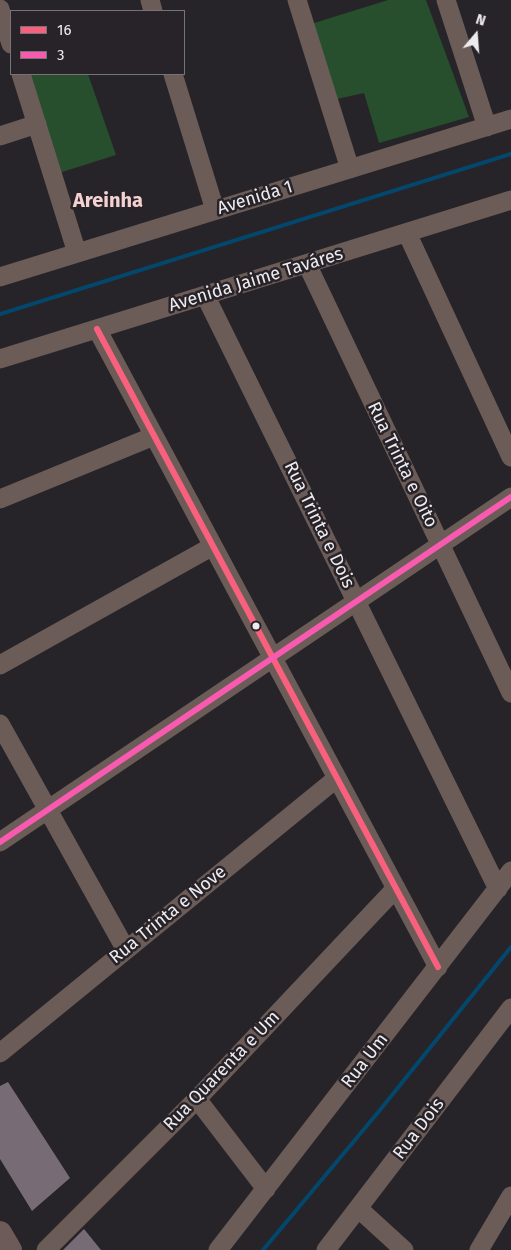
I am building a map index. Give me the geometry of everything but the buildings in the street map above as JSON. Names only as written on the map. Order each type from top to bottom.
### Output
[{"type":"main road","points":[[0,1233],[10,1250]]},
{"type":"street","points":[[297,0],[350,169]]},
{"type":"street","points":[[446,0],[487,126]]},
{"type":"street","points":[[0,8],[10,41]]},
{"type":"street","points":[[21,75],[77,253]]},
{"type":"street","points":[[173,75],[215,210]]},
{"type":"street","name":"Avenida 1","points":[[0,277],[511,119]]},
{"type":"street","points":[[0,136],[36,124]]},
{"type":"street","name":"Avenida Jaime Taváres","points":[[0,359],[511,200]]},
{"type":"street","points":[[407,233],[511,457]]},
{"type":"street","name":"Rua Trinta e Oito","points":[[307,264],[511,693]]},
{"type":"street","name":"Rua Trinta e Dois","points":[[205,296],[498,888]]},
{"type":"street","points":[[97,329],[438,967]]},
{"type":"street","points":[[0,499],[154,436]]},
{"type":"street","points":[[0,842],[511,497]]},
{"type":"street","points":[[0,665],[213,546]]},
{"type":"street","points":[[0,724],[126,950]]},
{"type":"street","name":"Rua Trinta e Nove","points":[[0,1052],[337,778]]},
{"type":"street","name":"Rua Um","points":[[218,1250],[511,871]]},
{"type":"street","name":"Rua Quarenta e Um","points":[[46,1250],[197,1099],[396,888]]},
{"type":"street","name":"Rua Dois","points":[[326,1250],[511,1008]]},
{"type":"street","points":[[197,1099],[266,1190]]},
{"type":"street","points":[[479,1250],[511,1196]]},
{"type":"street","points":[[359,1209],[404,1250]]},
{"type":"green space","points":[[388,0],[426,0],[469,117],[379,143],[364,93],[337,99],[311,24]]},
{"type":"green space","points":[[29,75],[88,75],[116,155],[59,173]]},
{"type":"waterway","points":[[0,314],[511,154]]},
{"type":"waterway","points":[[263,1250],[380,1110],[511,947]]},
{"type":"transit line","name":"16","points":[[97,329],[438,967]]},
{"type":"transit line","name":"3","points":[[0,842],[511,497]]},
{"type":"district","name":"Areinha","points":[[108,201]]}]
